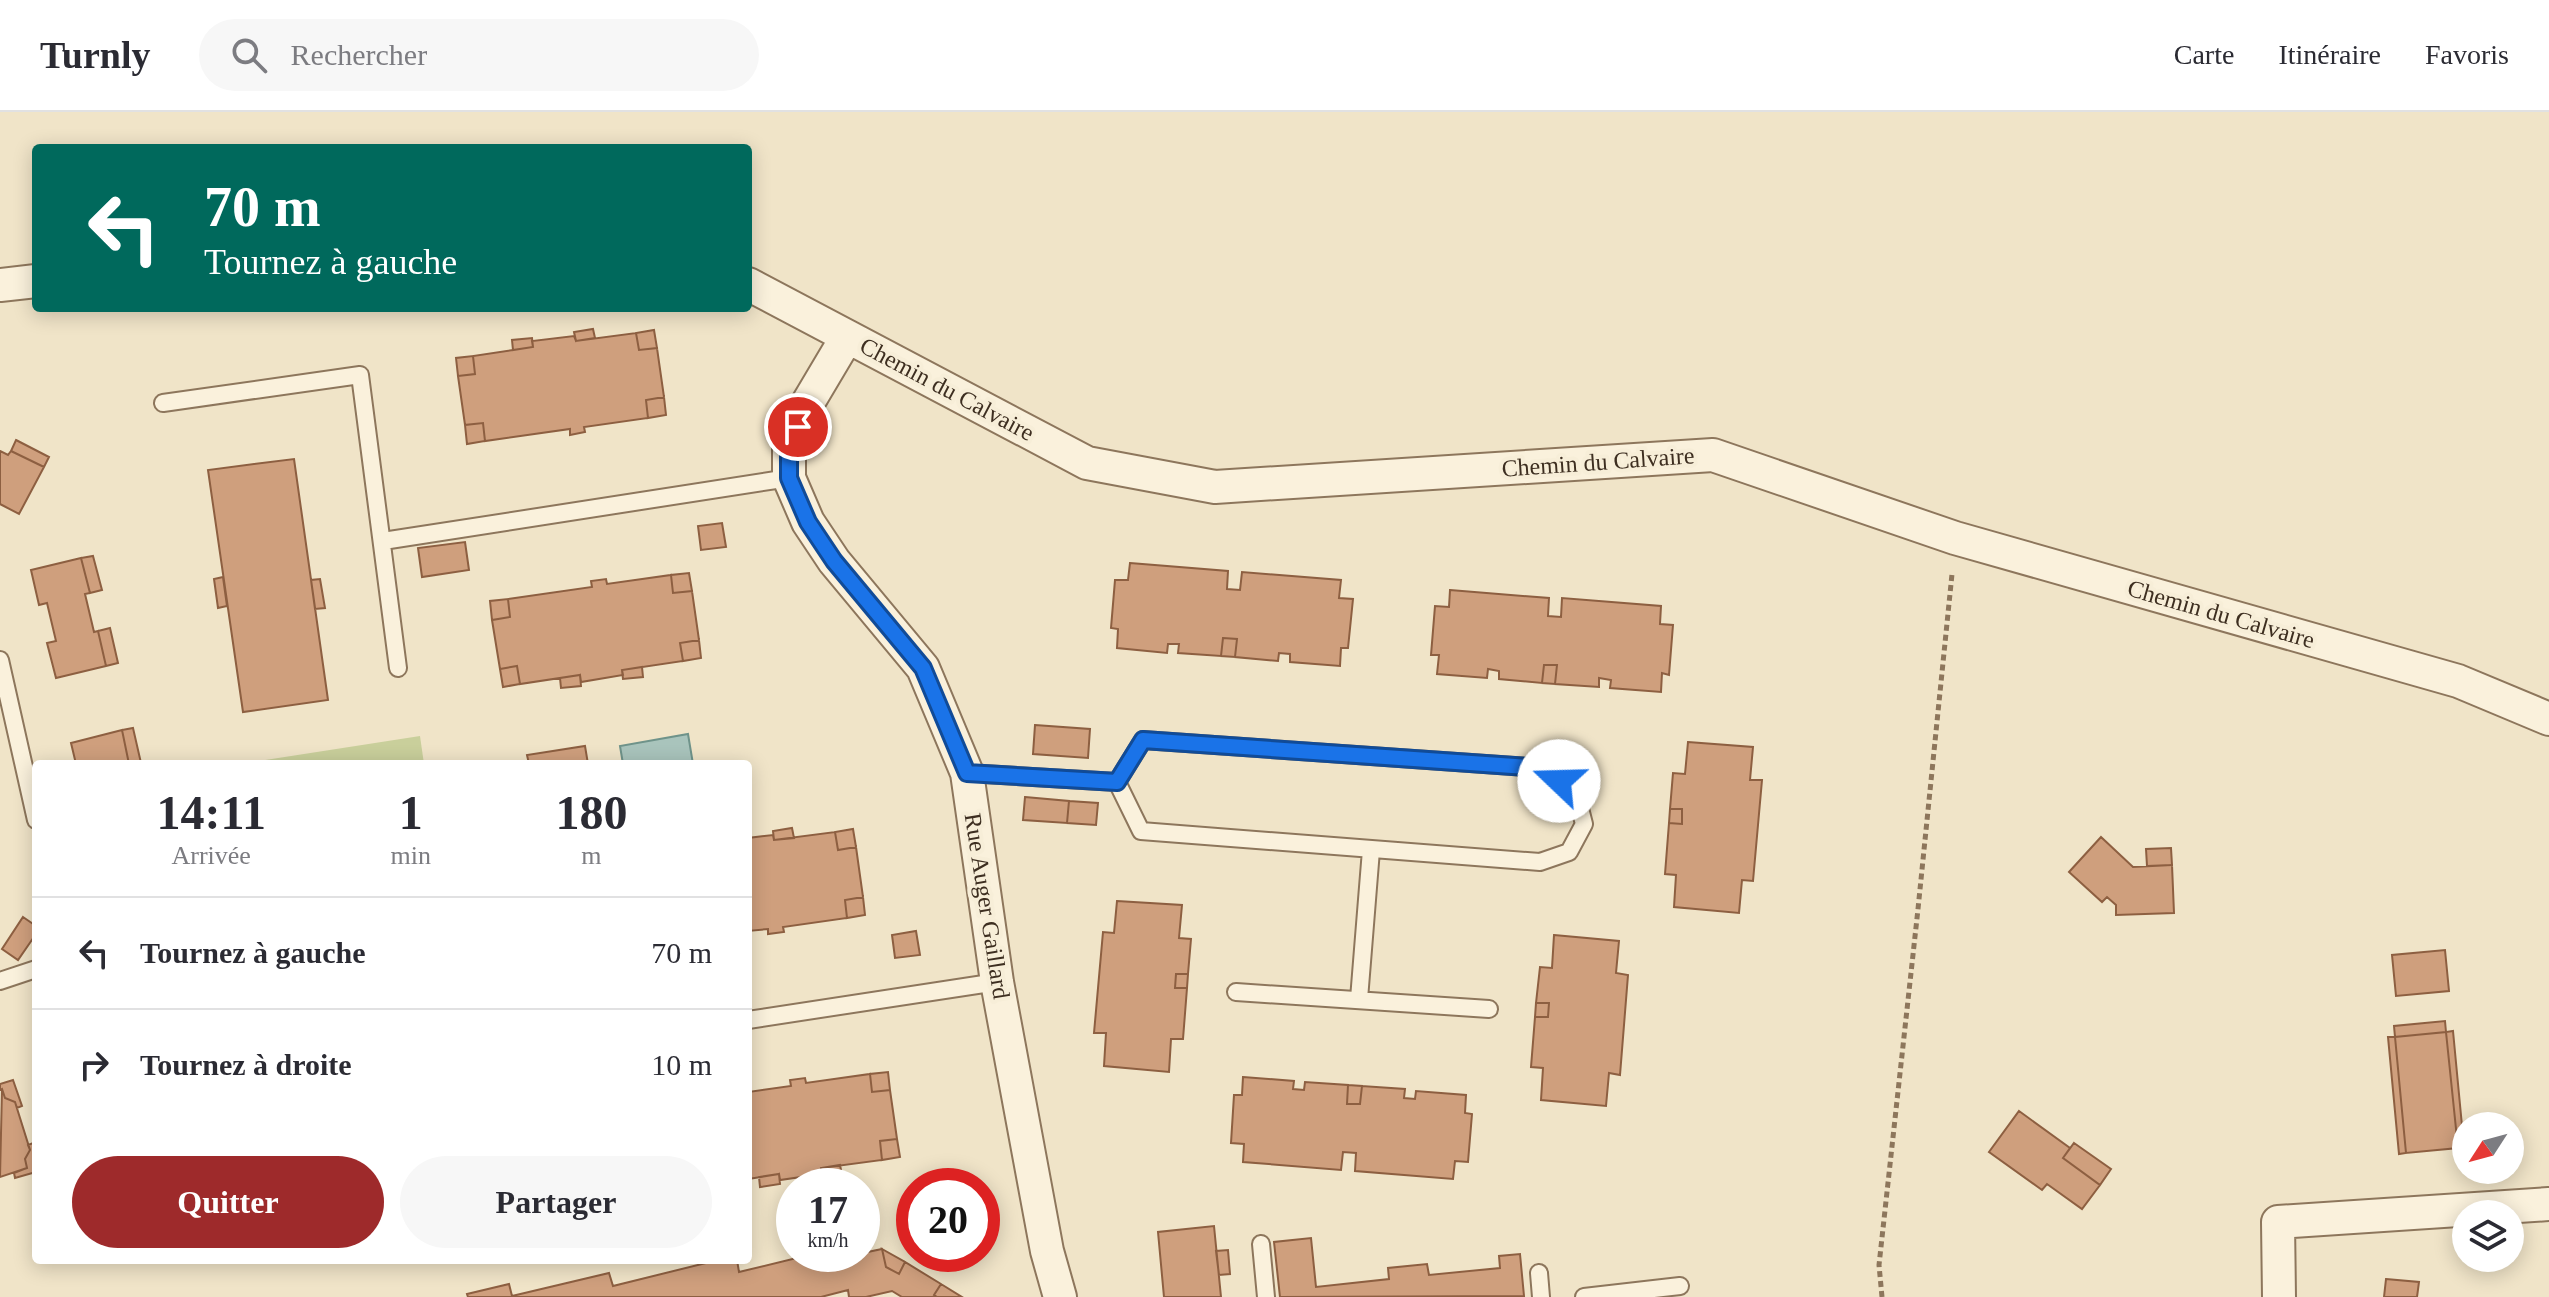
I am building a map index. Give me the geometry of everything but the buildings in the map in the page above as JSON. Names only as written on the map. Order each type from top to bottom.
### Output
[{"type":"street","points":[[0,285],[32,281]]},
{"type":"street","name":"Chemin du Calvaire","points":[[752,286],[1087,463],[1215,487],[1713,455],[1955,538],[2458,681],[2549,719]]},
{"type":"street","name":"Rue Auger Gaillard","points":[[847,337],[806,406],[789,449],[789,478],[808,522],[834,561],[923,668],[967,773],[997,982],[1047,1251],[1060,1297]]},
{"type":"street","points":[[2279,1297],[2278,1222],[2549,1204]]},
{"type":"lane","points":[[163,403],[360,375],[398,668]]},
{"type":"lane","points":[[383,541],[789,478]]},
{"type":"lane","points":[[0,660],[32,802]]},
{"type":"lane","points":[[1143,740],[1542,768],[1576,793],[1584,824],[1569,852],[1540,862],[1141,831],[1117,782],[1143,740]]},
{"type":"lane","points":[[967,773],[1117,782]]},
{"type":"lane","points":[[1359,999],[1371,850]]},
{"type":"lane","points":[[0,981],[32,970]]},
{"type":"lane","points":[[752,1019],[997,982]]},
{"type":"lane","points":[[1236,992],[1489,1009]]},
{"type":"lane","points":[[1261,1244],[1266,1297]]},
{"type":"lane","points":[[1539,1273],[1541,1297]]},
{"type":"lane","points":[[1584,1297],[1680,1286]]},
{"type":"path","points":[[1882,1297],[1879,1265],[1955,538]]},
{"type":"green space","points":[[420,736],[423,760],[265,760]]},
{"type":"water","points":[[688,734],[692,760],[622,760],[620,746]]},
{"type":"route","points":[[798,427],[789,449],[789,478],[808,522],[834,561],[923,668],[967,773],[1117,782],[1143,740],[1542,768],[1559,781]]}]
